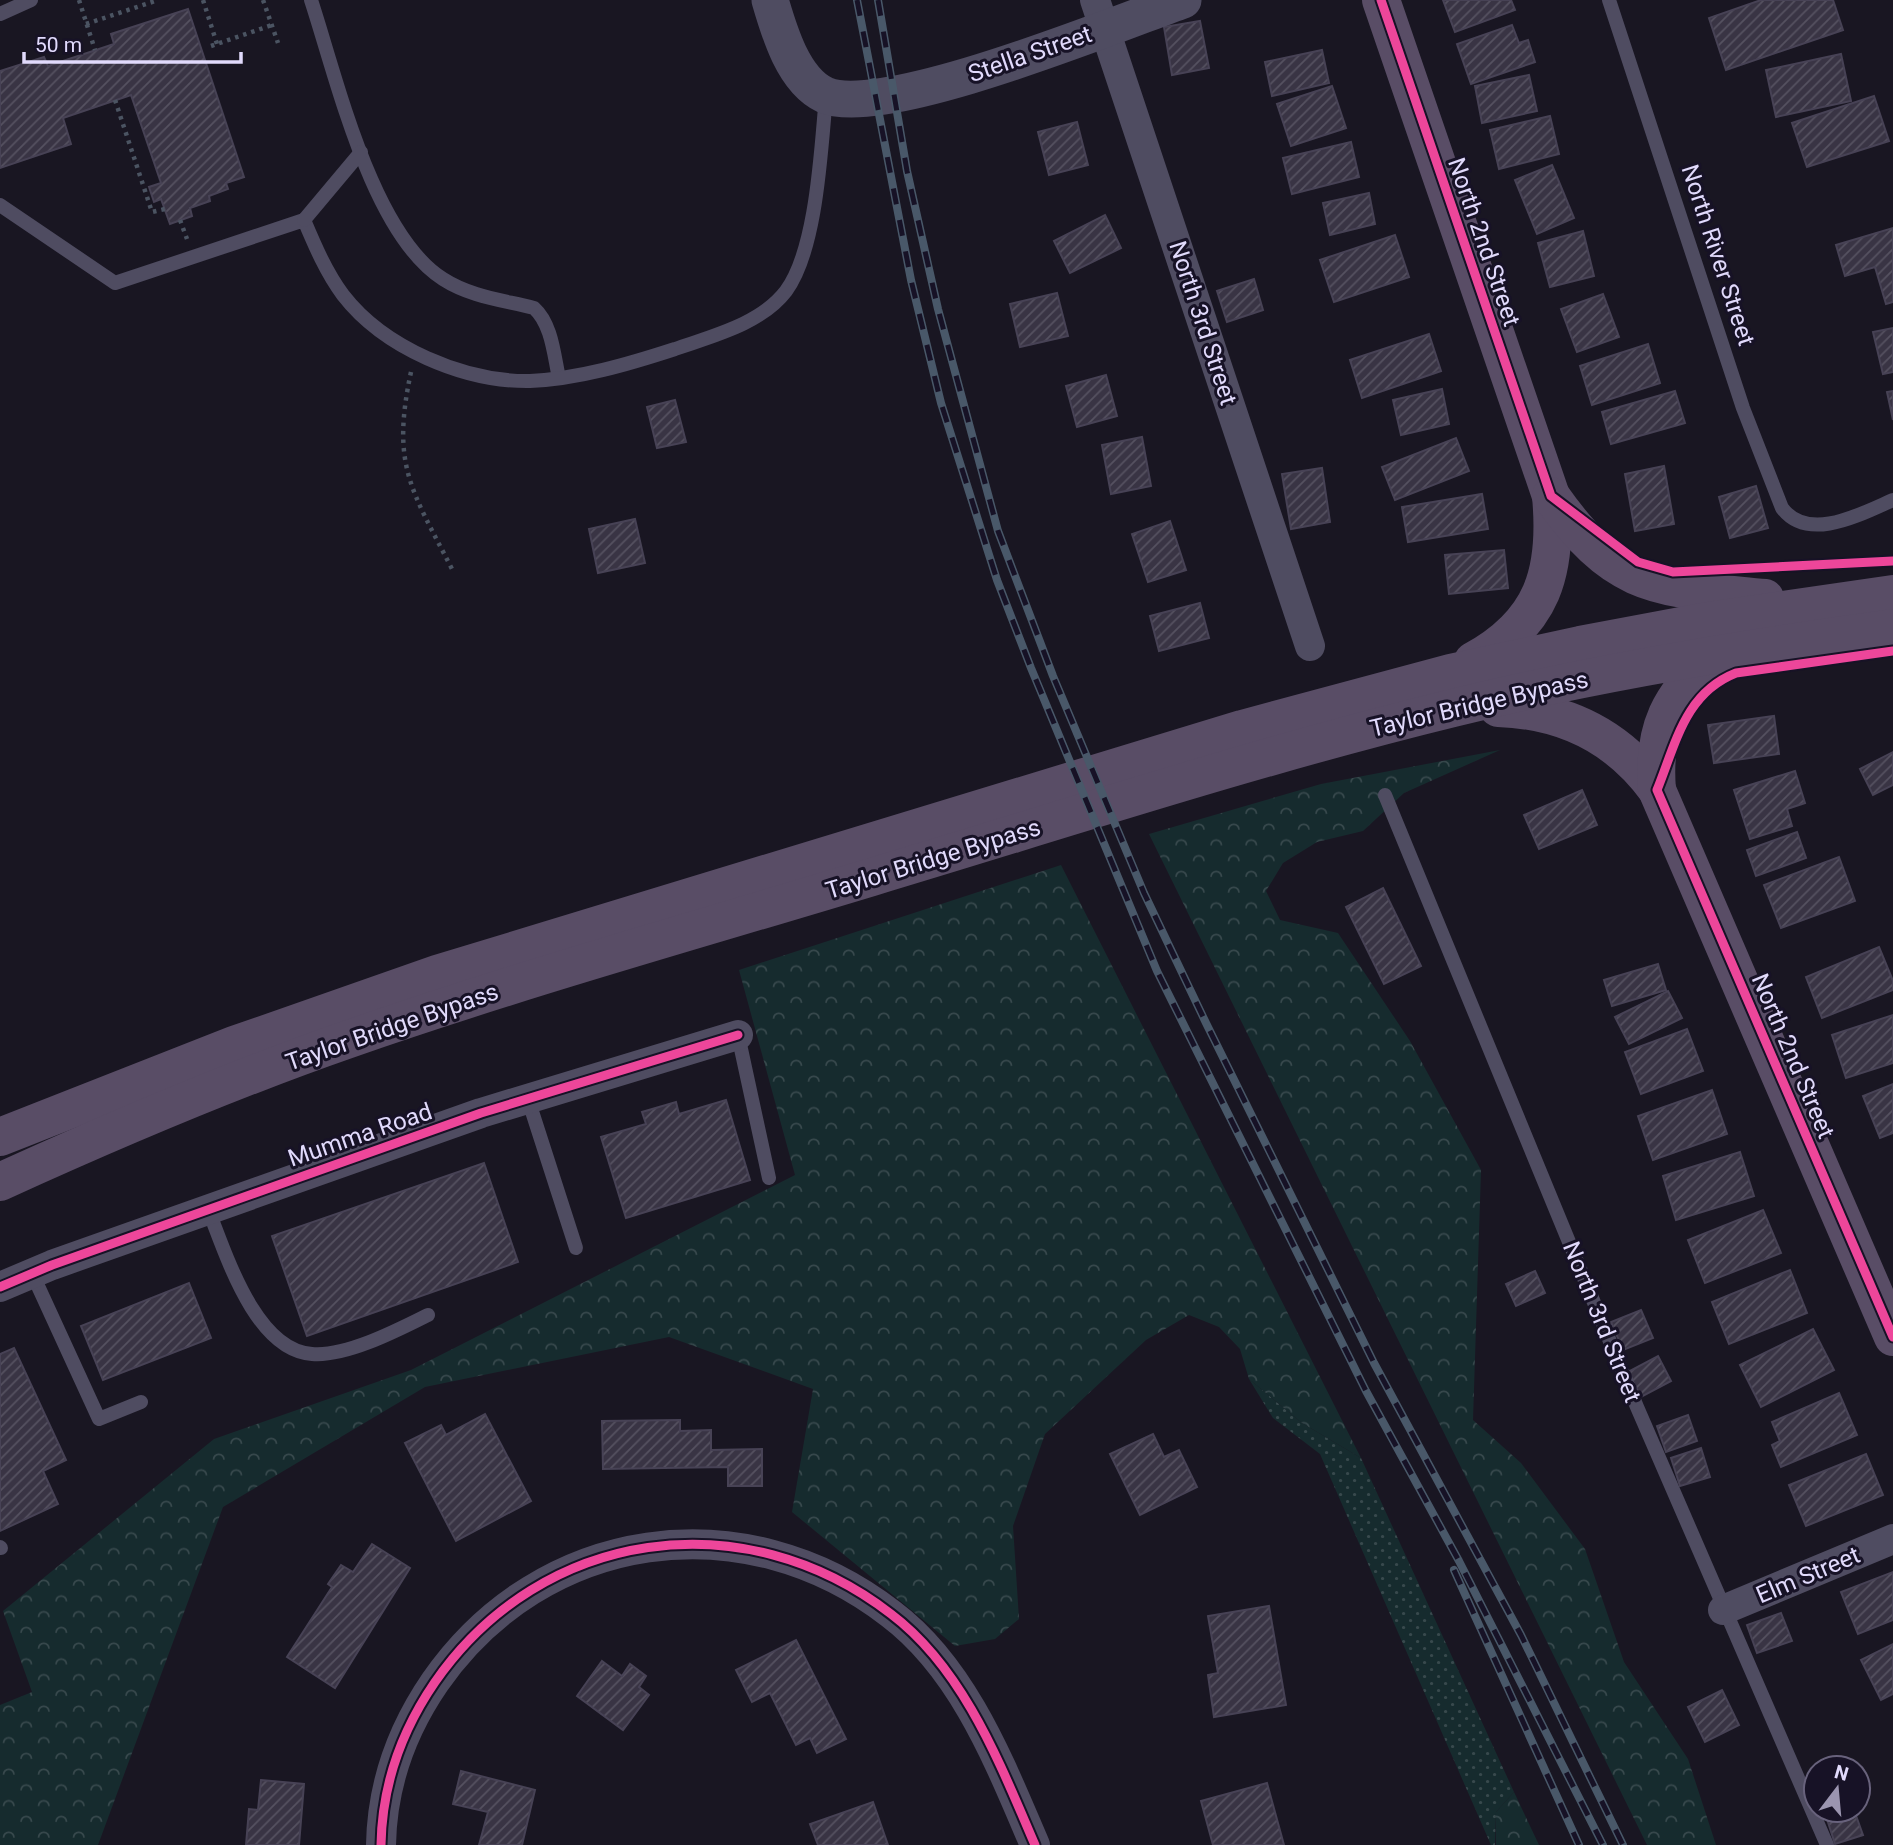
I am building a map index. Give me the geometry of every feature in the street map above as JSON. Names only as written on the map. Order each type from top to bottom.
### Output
[{"type":"main road","name":"North 2nd Street","points":[[1381,0],[1552,496]]},
{"type":"main road","points":[[1552,496],[1589,545],[1610,563],[1634,576],[1688,590],[1815,604]]},
{"type":"main road","points":[[1454,690],[1510,637],[1538,602],[1548,576],[1553,549],[1552,496]]},
{"type":"main road","name":"Taylor Bridge Bypass","points":[[0,1182],[247,1077],[447,1007],[1252,762],[1580,645],[1815,604],[1893,594]]},
{"type":"main road","name":"Taylor Bridge Bypass","points":[[0,1137],[247,1040],[437,974],[1242,729],[1454,690],[1893,628]]},
{"type":"main road","points":[[1657,790],[1655,762],[1665,717],[1692,675],[1714,655]]},
{"type":"main road","points":[[1454,690],[1576,722],[1602,735],[1622,750],[1641,767],[1657,790]]},
{"type":"main road","name":"North 2nd Street","points":[[1657,790],[1893,1337]]},
{"type":"street","points":[[770,0],[785,44],[801,72],[826,95]]},
{"type":"street","name":"Stella Street","points":[[826,95],[858,101],[939,85],[1100,14],[1183,0]]},
{"type":"street","name":"North 3rd Street","points":[[1100,14],[1310,646]]},
{"type":"street","name":"Mumma Road","points":[[0,1287],[208,1209],[528,1099],[738,1035]]},
{"type":"street","name":"Elm Street","points":[[1723,1610],[1893,1539]]},
{"type":"street","points":[[381,1845],[386,1796],[401,1743],[425,1697],[453,1656],[486,1622],[514,1600],[557,1575],[595,1559],[628,1550],[677,1543],[736,1546],[798,1562],[852,1587],[921,1639],[943,1666],[996,1757],[1035,1845]]},
{"type":"lane","points":[[0,14],[32,0]]},
{"type":"lane","points":[[311,0],[361,152],[409,250],[444,280],[495,300],[534,308],[546,323],[559,378]]},
{"type":"lane","name":"North River Street","points":[[1609,0],[1743,408],[1782,508],[1791,520],[1813,525],[1856,516],[1893,500]]},
{"type":"lane","points":[[304,220],[319,255],[343,295],[377,329],[397,342],[468,372],[497,379],[559,378],[660,354],[768,311],[787,290],[802,255],[818,193],[826,95]]},
{"type":"lane","points":[[0,205],[116,283],[304,220],[361,152]]},
{"type":"lane","name":"North 3rd Street","points":[[1385,795],[1723,1610],[1827,1845]]},
{"type":"lane","points":[[738,1035],[769,1178]]},
{"type":"lane","points":[[528,1099],[576,1248]]},
{"type":"lane","points":[[208,1209],[236,1278],[268,1332],[282,1345],[313,1355],[330,1352],[399,1330],[428,1315]]},
{"type":"lane","points":[[32,1273],[99,1419],[141,1402]]},
{"type":"path","points":[[79,0],[94,50]]},
{"type":"path","points":[[86,24],[158,0]]},
{"type":"path","points":[[203,0],[214,45],[272,25]]},
{"type":"path","points":[[263,0],[278,43]]},
{"type":"path","points":[[115,100],[152,212],[165,209]]},
{"type":"path","points":[[180,220],[188,244]]},
{"type":"path","points":[[412,368],[403,413],[403,459],[415,495],[452,569]]},
{"type":"green space","points":[[1500,750],[1404,793],[1363,831],[1317,842],[1283,863],[1266,891],[1280,920],[1338,933],[1410,1041],[1481,1170],[1473,1420],[1521,1463],[1585,1549],[1624,1662],[1688,1759],[1716,1845],[1647,1845],[1149,834],[1321,784]]},
{"type":"green space","points":[[1061,865],[1361,1458],[1302,1423],[1249,1379],[1240,1349],[1219,1327],[1189,1315],[1146,1340],[1045,1434],[1013,1526],[1019,1619],[995,1639],[955,1646],[792,1512],[813,1389],[669,1337],[425,1387],[223,1507],[98,1845],[0,1845],[0,1705],[32,1692],[3,1611],[214,1439],[411,1370],[795,1175],[739,970]]},
{"type":"green space","points":[[1249,1379],[1302,1423],[1361,1458],[1514,1792],[1496,1812],[1495,1845],[1491,1845],[1320,1454],[1273,1418]]},
{"type":"green space","points":[[1514,1792],[1539,1845],[1496,1845],[1496,1812]]},
{"type":"building","points":[[1443,0],[1511,0],[1515,10],[1455,32]]},
{"type":"building","points":[[1761,0],[1833,0],[1843,30],[1726,70],[1709,18]]},
{"type":"building","points":[[188,9],[244,177],[226,183],[228,189],[209,196],[210,201],[190,208],[192,216],[170,224],[161,199],[154,202],[149,187],[161,183],[131,95],[63,118],[71,144],[0,168],[0,71],[44,57],[48,66],[114,44],[111,34]]},
{"type":"building","points":[[1200,21],[1209,68],[1172,75],[1164,27]]},
{"type":"building","points":[[1512,25],[1519,43],[1528,40],[1535,62],[1471,84],[1457,44]]},
{"type":"building","points":[[1322,50],[1329,83],[1272,96],[1265,62]]},
{"type":"building","points":[[1841,54],[1851,101],[1776,117],[1766,70]]},
{"type":"building","points":[[1529,75],[1537,111],[1482,123],[1475,86]]},
{"type":"building","points":[[1332,86],[1346,128],[1291,146],[1277,104]]},
{"type":"building","points":[[1874,96],[1889,141],[1807,167],[1792,123]]},
{"type":"building","points":[[1550,116],[1559,154],[1499,169],[1490,130]]},
{"type":"building","points":[[1077,122],[1088,165],[1049,175],[1038,132]]},
{"type":"building","points":[[1351,142],[1359,177],[1292,194],[1283,158]]},
{"type":"building","points":[[1552,165],[1574,218],[1537,234],[1515,180]]},
{"type":"building","points":[[1369,193],[1375,224],[1330,235],[1323,203]]},
{"type":"building","points":[[1105,215],[1121,248],[1070,273],[1054,241]]},
{"type":"building","points":[[1893,228],[1893,302],[1886,304],[1875,267],[1845,276],[1836,245]]},
{"type":"building","points":[[1583,231],[1594,276],[1550,287],[1538,243]]},
{"type":"building","points":[[1395,235],[1409,277],[1334,302],[1320,260]]},
{"type":"building","points":[[1254,279],[1263,310],[1227,322],[1217,291]]},
{"type":"building","points":[[1057,293],[1068,336],[1020,347],[1010,304]]},
{"type":"building","points":[[1603,294],[1619,337],[1577,352],[1561,309]]},
{"type":"building","points":[[1893,328],[1893,372],[1883,374],[1873,332]]},
{"type":"building","points":[[1429,334],[1441,371],[1362,398],[1350,360]]},
{"type":"building","points":[[1648,344],[1660,383],[1592,405],[1580,366]]},
{"type":"building","points":[[1106,375],[1117,416],[1077,427],[1066,386]]},
{"type":"building","points":[[1442,389],[1449,424],[1401,435],[1393,400]]},
{"type":"building","points":[[1675,391],[1685,423],[1611,444],[1602,412]]},
{"type":"building","points":[[1893,391],[1893,420],[1887,392]]},
{"type":"building","points":[[675,400],[686,442],[657,448],[647,407]]},
{"type":"building","points":[[1142,437],[1151,486],[1111,494],[1102,445]]},
{"type":"building","points":[[1456,438],[1469,471],[1395,500],[1382,467]]},
{"type":"building","points":[[1664,466],[1674,524],[1635,531],[1625,474]]},
{"type":"building","points":[[1322,468],[1330,522],[1291,529],[1282,474]]},
{"type":"building","points":[[1756,486],[1768,528],[1730,538],[1719,497]]},
{"type":"building","points":[[1482,494],[1488,529],[1408,542],[1402,507]]},
{"type":"building","points":[[635,519],[645,563],[598,573],[589,529]]},
{"type":"building","points":[[1170,521],[1186,570],[1148,582],[1132,534]]},
{"type":"building","points":[[1504,550],[1508,588],[1449,594],[1445,555]]},
{"type":"building","points":[[1200,603],[1209,638],[1159,651],[1150,616]]},
{"type":"building","points":[[1774,716],[1779,754],[1714,763],[1708,725]]},
{"type":"building","points":[[1893,752],[1893,785],[1873,795],[1860,769]]},
{"type":"building","points":[[1795,771],[1805,803],[1787,809],[1792,826],[1750,839],[1734,790]]},
{"type":"building","points":[[1582,790],[1597,825],[1539,849],[1524,815]]},
{"type":"building","points":[[1797,832],[1806,858],[1756,876],[1747,850]]},
{"type":"building","points":[[1839,857],[1855,901],[1781,928],[1764,885]]},
{"type":"building","points":[[1383,888],[1421,966],[1384,984],[1346,907]]},
{"type":"building","points":[[1879,947],[1893,981],[1893,990],[1822,1018],[1806,977]]},
{"type":"building","points":[[1658,964],[1666,990],[1612,1006],[1604,980]]},
{"type":"building","points":[[1668,991],[1682,1018],[1629,1044],[1615,1017]]},
{"type":"building","points":[[1893,1015],[1893,1063],[1846,1078],[1832,1035]]},
{"type":"building","points":[[1687,1029],[1703,1071],[1641,1094],[1625,1052]]},
{"type":"building","points":[[1893,1084],[1893,1133],[1880,1138],[1863,1096]]},
{"type":"building","points":[[1712,1090],[1727,1134],[1653,1160],[1638,1116]]},
{"type":"building","points":[[726,1100],[750,1180],[626,1218],[601,1137],[646,1124],[642,1112],[676,1102],[679,1114]]},
{"type":"building","points":[[1740,1152],[1754,1196],[1676,1220],[1663,1176]]},
{"type":"building","points":[[484,1163],[518,1262],[307,1336],[272,1236]]},
{"type":"building","points":[[1763,1210],[1781,1253],[1705,1283],[1688,1240]]},
{"type":"building","points":[[1790,1270],[1807,1313],[1729,1344],[1712,1302]]},
{"type":"building","points":[[1535,1271],[1545,1293],[1516,1306],[1506,1284]]},
{"type":"building","points":[[189,1283],[211,1338],[103,1380],[81,1326]]},
{"type":"building","points":[[1641,1310],[1653,1338],[1623,1350],[1611,1322]]},
{"type":"building","points":[[1813,1329],[1834,1370],[1761,1407],[1740,1365]]},
{"type":"building","points":[[14,1348],[66,1460],[43,1471],[58,1504],[0,1531],[0,1354]]},
{"type":"building","points":[[1658,1356],[1671,1381],[1641,1397],[1628,1372]]},
{"type":"building","points":[[1839,1393],[1857,1435],[1781,1467],[1772,1445],[1780,1441],[1772,1422]]},
{"type":"building","points":[[485,1414],[531,1501],[456,1541],[405,1443],[441,1425],[446,1435]]},
{"type":"building","points":[[1688,1415],[1697,1441],[1666,1452],[1657,1426]]},
{"type":"building","points":[[680,1420],[680,1431],[711,1430],[711,1450],[762,1449],[762,1486],[728,1486],[728,1467],[603,1469],[602,1421]]},
{"type":"building","points":[[1153,1434],[1164,1457],[1179,1450],[1197,1487],[1140,1515],[1110,1454]]},
{"type":"building","points":[[1701,1448],[1710,1477],[1680,1486],[1671,1458]]},
{"type":"building","points":[[1866,1454],[1883,1495],[1806,1526],[1789,1485]]},
{"type":"building","points":[[372,1544],[410,1568],[335,1688],[287,1657],[332,1587],[328,1584],[341,1565],[353,1572]]},
{"type":"building","points":[[1893,1572],[1893,1620],[1858,1634],[1841,1592]]},
{"type":"building","points":[[1269,1606],[1286,1705],[1214,1717],[1208,1675],[1218,1673],[1208,1616]]},
{"type":"building","points":[[1781,1613],[1792,1641],[1757,1653],[1747,1625]]},
{"type":"building","points":[[796,1640],[846,1739],[817,1753],[810,1738],[796,1745],[770,1693],[752,1702],[736,1670]]},
{"type":"building","points":[[1893,1644],[1893,1694],[1881,1700],[1861,1660]]},
{"type":"building","points":[[602,1661],[622,1676],[630,1664],[646,1676],[639,1687],[649,1695],[623,1730],[577,1696]]},
{"type":"building","points":[[1722,1690],[1739,1725],[1705,1742],[1688,1707]]},
{"type":"building","points":[[461,1771],[535,1790],[522,1845],[479,1845],[488,1812],[453,1804]]},
{"type":"building","points":[[261,1780],[304,1784],[299,1845],[246,1845],[249,1809],[258,1810]]},
{"type":"building","points":[[1267,1783],[1284,1845],[1213,1845],[1201,1801]]},
{"type":"building","points":[[873,1802],[888,1845],[818,1845],[810,1824]]},
{"type":"building","points":[[1829,1824],[1859,1824],[1863,1835],[1835,1844]]},
{"type":"railway","points":[[857,0],[911,280],[941,403],[997,580],[1031,668],[1157,971],[1366,1391],[1459,1561],[1603,1845]]},
{"type":"railway","points":[[878,0],[907,171],[938,309],[998,531],[1053,676],[1144,893],[1206,1023],[1374,1363],[1521,1635],[1623,1845]]},
{"type":"railway","points":[[1454,1570],[1579,1845]]},
{"type":"cycle path","points":[[1381,0],[1551,496],[1638,562],[1673,572],[1893,561]]},
{"type":"cycle path","points":[[1893,651],[1736,673],[1719,682],[1705,693],[1684,721],[1657,790],[1893,1337]]},
{"type":"cycle path","points":[[0,1287],[52,1265],[481,1113],[738,1035]]},
{"type":"cycle path","points":[[381,1845],[390,1780],[413,1719],[435,1682],[479,1630],[531,1590],[588,1563],[648,1548],[710,1545],[773,1555],[834,1578],[891,1614],[917,1636],[939,1662],[977,1720],[1035,1845]]}]
